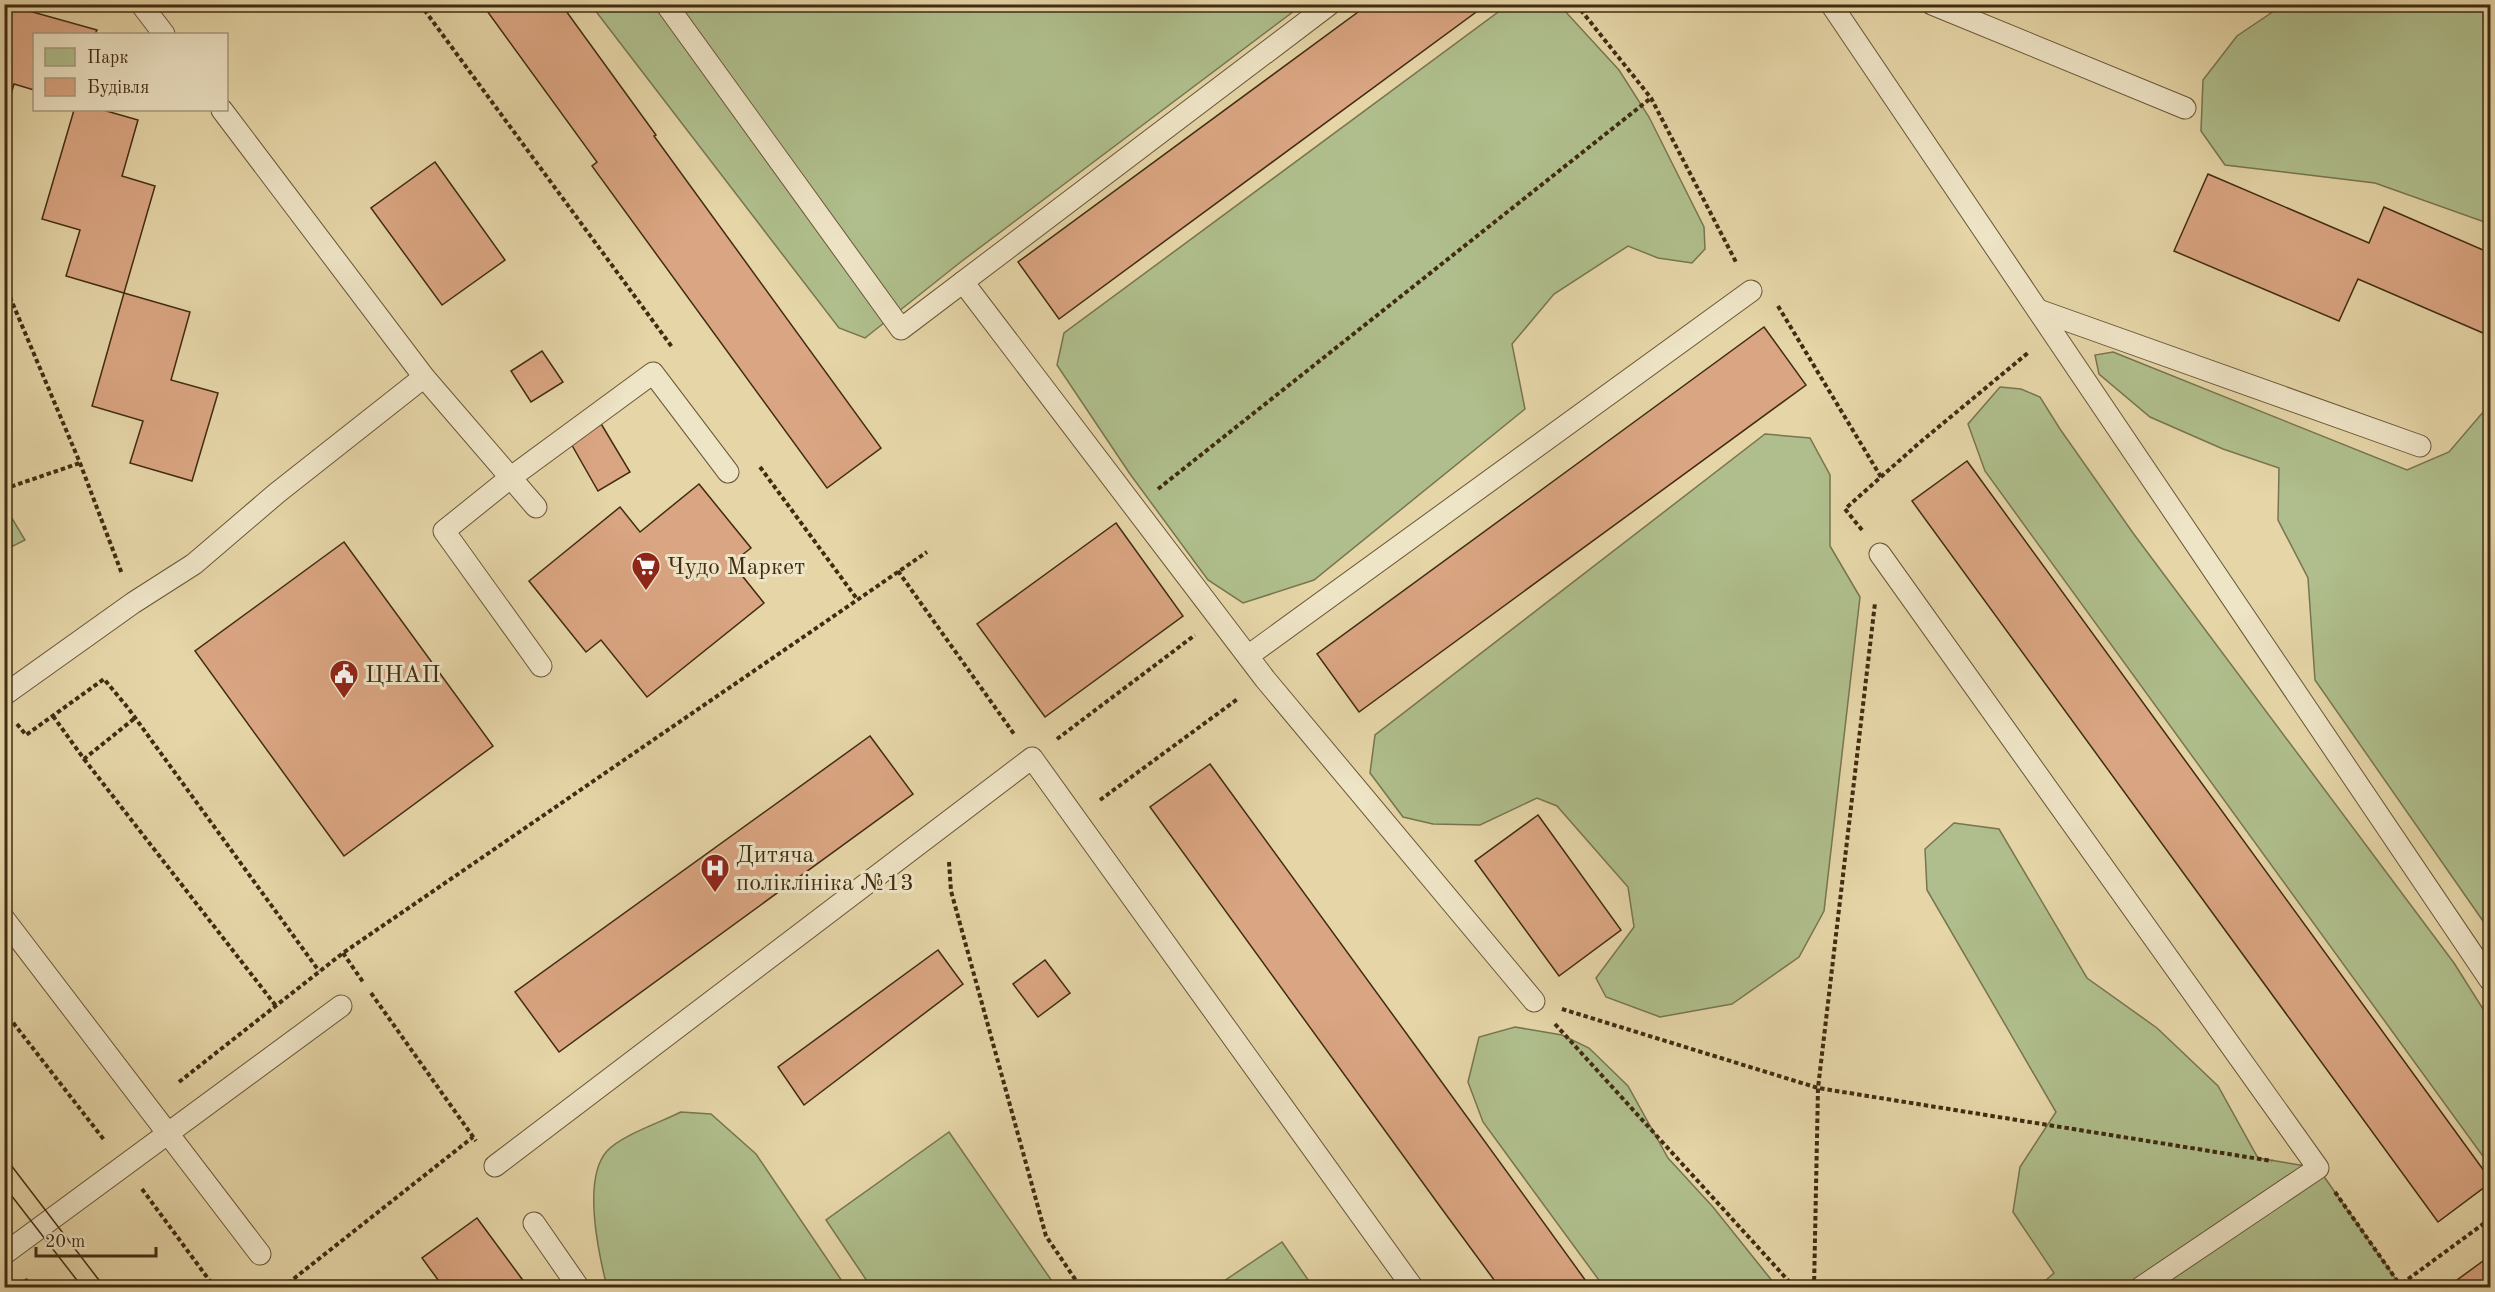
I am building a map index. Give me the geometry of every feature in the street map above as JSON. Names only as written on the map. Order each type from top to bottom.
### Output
[{"type":"lane","points":[[141,4],[163,33]]},
{"type":"lane","points":[[666,4],[901,329],[1330,4]]},
{"type":"lane","points":[[1831,4],[2490,980]]},
{"type":"lane","points":[[1932,4],[2185,108]]},
{"type":"lane","points":[[223,111],[424,377],[536,507]]},
{"type":"lane","points":[[963,282],[1265,679],[1534,1001]]},
{"type":"lane","points":[[1248,656],[1751,291]]},
{"type":"lane","points":[[2038,310],[2420,446]]},
{"type":"lane","points":[[541,666],[444,531],[510,478],[653,373],[729,472]]},
{"type":"lane","points":[[4,696],[133,603],[194,564],[277,493],[424,377]]},
{"type":"lane","points":[[1880,554],[2318,1168],[2140,1287]]},
{"type":"lane","points":[[495,1166],[1032,758],[1413,1287]]},
{"type":"lane","points":[[4,919],[260,1254]]},
{"type":"lane","points":[[4,1254],[341,1006]]},
{"type":"lane","points":[[534,1223],[579,1287]]},
{"type":"path","points":[[420,4],[674,349]]},
{"type":"path","points":[[1576,4],[1652,98],[1751,291],[1779,306],[1881,477]]},
{"type":"path","points":[[1135,507],[1652,98]]},
{"type":"path","points":[[4,283],[80,463],[133,603]]},
{"type":"path","points":[[1814,1287],[1818,1088],[1880,554],[1845,509],[2053,332]]},
{"type":"path","points":[[4,489],[80,463]]},
{"type":"path","points":[[758,464],[856,598]]},
{"type":"path","points":[[104,1139],[149,1107],[343,953],[856,598],[927,552]]},
{"type":"path","points":[[898,571],[1032,758],[1218,617]]},
{"type":"path","points":[[12,718],[26,735],[104,679],[135,718],[319,971]]},
{"type":"path","points":[[1076,818],[1265,679]]},
{"type":"path","points":[[53,716],[276,1006]]},
{"type":"path","points":[[84,759],[135,718]]},
{"type":"path","points":[[945,824],[951,891],[1046,1236],[1081,1287]]},
{"type":"path","points":[[343,953],[495,1166]]},
{"type":"path","points":[[1534,1001],[1818,1088],[2318,1168],[2398,1286],[2490,1219]]},
{"type":"path","points":[[1534,1001],[1795,1287]]},
{"type":"path","points":[[4,1011],[125,1166],[215,1287]]},
{"type":"path","points":[[282,1287],[473,1137]]},
{"type":"green space","points":[[591,5],[1302,5],[962,261],[865,338],[839,328]]},
{"type":"green space","points":[[1514,5],[1554,5],[1564,10],[1619,70],[1649,117],[1704,227],[1705,249],[1692,263],[1658,258],[1628,246],[1554,294],[1512,344],[1525,409],[1314,580],[1243,603],[1208,580],[1130,474],[1057,365],[1064,333],[1501,10]]},
{"type":"green space","points":[[2283,5],[2490,5],[2490,224],[2375,183],[2225,165],[2201,131],[2203,80],[2237,36]]},
{"type":"green space","points":[[2113,352],[2407,470],[2449,452],[2490,404],[2490,931],[2315,680],[2308,578],[2278,520],[2279,468],[2223,449],[2150,417],[2099,374],[2095,355]]},
{"type":"green space","points":[[2000,387],[2021,389],[2040,397],[2133,533],[2454,963],[2490,1020],[2490,1166],[1985,471],[1968,424]]},
{"type":"green space","points":[[1765,434],[1810,438],[1830,475],[1830,546],[1860,597],[1824,911],[1799,957],[1732,1004],[1660,1017],[1606,997],[1596,978],[1634,927],[1628,887],[1557,806],[1537,798],[1480,825],[1433,824],[1403,817],[1370,773],[1375,735]]},
{"type":"green space","points":[[4,505],[25,540],[5,550],[4,550]]},
{"type":"green space","points":[[1954,823],[1999,829],[2087,978],[2157,1028],[2218,1086],[2258,1158],[2318,1168],[2400,1285],[2396,1288],[2038,1287],[2054,1273],[2013,1212],[2020,1167],[2056,1112],[1927,890],[1925,849]]},
{"type":"green space","points":[[1515,1027],[1562,1035],[1589,1048],[1628,1086],[1668,1158],[1713,1207],[1777,1287],[1604,1287],[1483,1122],[1468,1082],[1479,1037]]},
{"type":"green space","points":[[681,1112],[711,1114],[756,1154],[846,1287],[607,1287],[595,1218],[595,1180],[599,1164],[614,1145],[642,1129]]},
{"type":"green space","points":[[949,1132],[1056,1287],[871,1287],[826,1220]]},
{"type":"green space","points":[[1282,1242],[1313,1287],[1215,1287]]},
{"type":"building","points":[[4,4],[97,30],[96,33],[33,33],[33,90],[14,84],[7,108],[4,107]]},
{"type":"building","points":[[482,4],[561,4],[881,448],[827,488],[592,166],[597,162]]},
{"type":"building","points":[[1369,4],[1487,4],[1059,319],[1018,262]]},
{"type":"building","points":[[74,111],[106,111],[138,120],[122,176],[155,186],[124,293],[66,276],[80,230],[42,219]]},
{"type":"building","points":[[435,162],[505,260],[442,305],[371,208]]},
{"type":"building","points":[[2208,174],[2369,243],[2384,207],[2490,253],[2490,336],[2358,279],[2339,321],[2174,251]]},
{"type":"building","points":[[124,293],[190,312],[171,380],[218,393],[192,481],[130,463],[143,421],[92,406]]},
{"type":"building","points":[[1764,327],[1806,385],[1359,712],[1317,654]]},
{"type":"building","points":[[542,351],[563,382],[531,402],[511,371]]},
{"type":"building","points":[[600,422],[630,472],[598,491],[569,440]]},
{"type":"building","points":[[1967,461],[2490,1179],[2490,1183],[2438,1222],[1912,501]]},
{"type":"building","name":"Чудо Маркет","points":[[699,484],[751,548],[732,563],[764,603],[647,697],[601,640],[586,652],[529,581],[620,507],[640,532]]},
{"type":"building","points":[[1116,523],[1183,616],[1045,717],[977,624]]},
{"type":"building","name":"ЦНАП","points":[[344,542],[493,746],[344,856],[195,651]]},
{"type":"building","name":"Дитяча поліклініка №13","points":[[870,736],[913,794],[559,1052],[515,992]]},
{"type":"building","points":[[1210,764],[1591,1288],[1500,1288],[1439,1205],[1150,807]]},
{"type":"building","points":[[1538,815],[1621,930],[1559,976],[1475,861]]},
{"type":"building","points":[[938,950],[963,984],[804,1105],[778,1067]]},
{"type":"building","points":[[1045,960],[1070,993],[1038,1017],[1013,984]]},
{"type":"building","points":[[477,1218],[528,1288],[444,1288],[422,1258]]},
{"type":"building","points":[[2483,1261],[2490,1271],[2490,1288],[2446,1288]]},
{"type":"tram line","points":[[4,1156],[105,1288]]},
{"type":"tram line","points":[[4,1186],[83,1288]]},
{"type":"place","name":"Чудо Маркет","points":[[646,592]]},
{"type":"place","name":"ЦНАП","points":[[344,700]]},
{"type":"place","name":"Дитяча поліклініка №13","points":[[715,894]]}]
